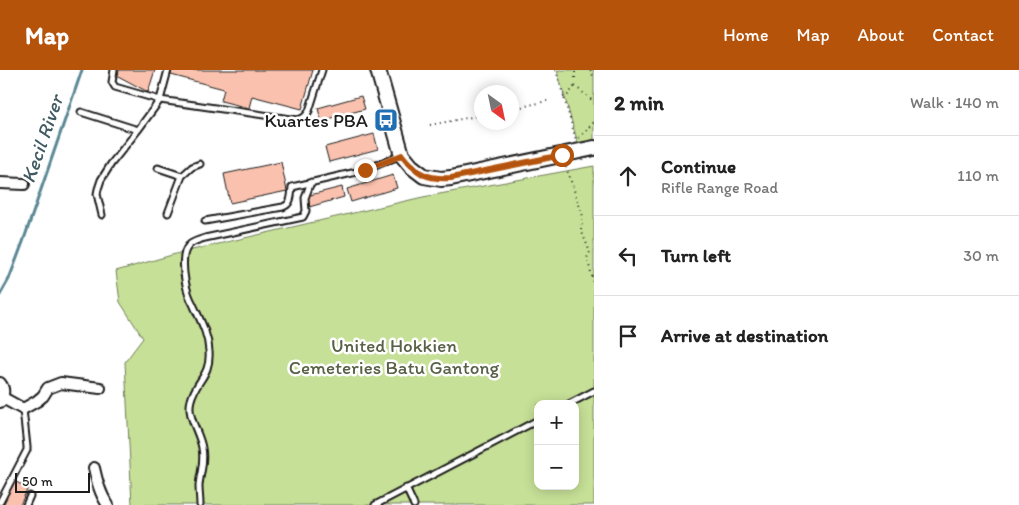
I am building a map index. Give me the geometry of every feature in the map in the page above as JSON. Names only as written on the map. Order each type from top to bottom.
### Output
[{"type":"street","points":[[378,70],[402,155],[411,166],[424,176],[441,179],[451,178],[594,148]]},
{"type":"street","points":[[0,182],[24,184]]},
{"type":"street","points":[[0,383],[4,390],[1,401],[22,409],[37,401],[48,388],[61,382],[100,388]]},
{"type":"street","points":[[94,468],[99,487],[108,505]]},
{"type":"lane","points":[[114,70],[112,82],[115,86],[160,100],[298,120],[307,115],[309,111],[322,70]]},
{"type":"lane","points":[[102,216],[98,194],[101,180],[160,100],[168,70]]},
{"type":"lane","points":[[81,112],[138,130]]},
{"type":"lane","points":[[205,222],[286,206],[290,200],[292,187],[365,170],[402,155]]},
{"type":"lane","points":[[168,213],[182,176],[192,167],[200,164]]},
{"type":"lane","points":[[158,168],[182,176]]},
{"type":"lane","points":[[200,505],[199,485],[203,467],[203,456],[202,446],[192,418],[190,401],[208,370],[209,350],[205,329],[192,304],[185,279],[184,256],[186,247],[190,243],[205,238],[303,217],[306,214],[305,198],[312,182]]},
{"type":"lane","points":[[577,400],[594,391]]},
{"type":"lane","points":[[0,502],[27,450],[22,409]]},
{"type":"lane","points":[[374,505],[534,422]]},
{"type":"lane","points":[[406,488],[414,505]]},
{"type":"lane","points":[[26,505],[30,496]]},
{"type":"path","points":[[556,70],[576,141],[594,122]]},
{"type":"path","points":[[563,97],[567,96],[575,86],[575,70]]},
{"type":"path","points":[[590,70],[594,78]]},
{"type":"path","points":[[575,86],[594,102]]},
{"type":"path","points":[[519,108],[551,100]]},
{"type":"path","points":[[430,125],[474,117]]},
{"type":"path","points":[[562,155],[583,216],[581,230],[590,252],[587,258],[594,283]]},
{"type":"green space","points":[[557,70],[594,70],[594,140],[579,143],[577,140]]},
{"type":"green space","name":"United Hokkien Cemeteries Batu Gantong","points":[[594,166],[594,505],[132,505],[125,362],[143,338],[120,302],[116,271],[179,253],[423,197]]},
{"type":"building","points":[[119,70],[155,70],[148,92],[118,76]]},
{"type":"building","points":[[172,70],[313,70],[302,109],[252,96],[249,108],[221,101],[224,89],[171,75]]},
{"type":"building","points":[[361,96],[365,109],[321,121],[318,108]]},
{"type":"building","points":[[374,134],[378,149],[329,162],[325,147]]},
{"type":"building","points":[[281,162],[287,191],[230,203],[224,174]]},
{"type":"building","points":[[393,175],[397,188],[351,202],[347,189]]},
{"type":"building","points":[[342,187],[344,197],[309,207],[306,196]]},
{"type":"building","points":[[14,481],[28,488],[20,505],[2,505]]},
{"type":"waterway","name":"Kecil River","points":[[0,295],[9,279],[23,242],[82,70]]},
{"type":"place","name":"Kuartes PBA","points":[[386,120]]},
{"type":"route","points":[[365,170],[402,155],[411,166],[424,176],[441,179],[562,155]]}]
